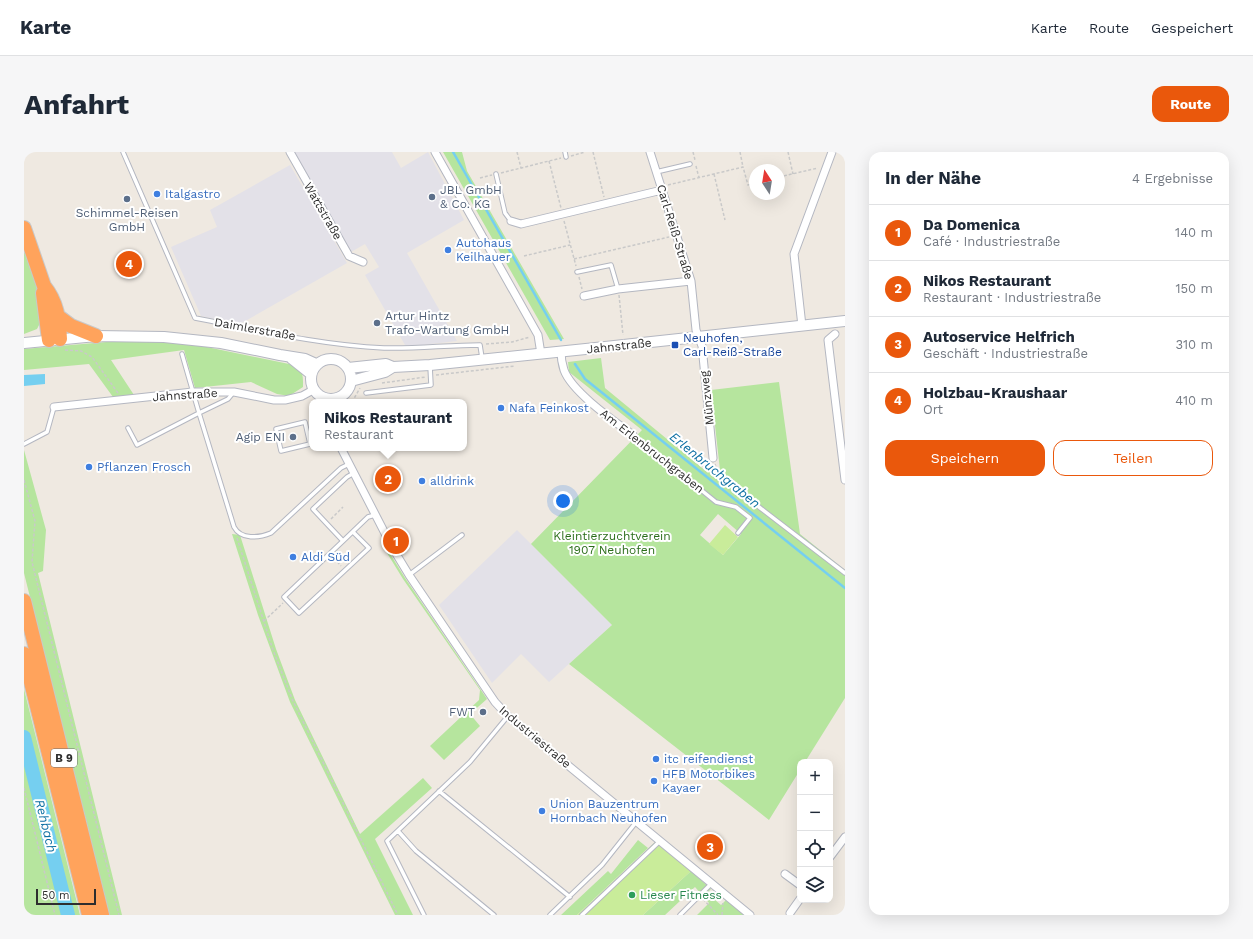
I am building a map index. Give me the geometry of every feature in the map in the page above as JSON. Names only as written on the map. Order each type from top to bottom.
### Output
[{"type":"highway","points":[[24,228],[44,286],[49,293],[59,317],[57,343]]},
{"type":"highway","points":[[44,286],[42,295],[57,343]]},
{"type":"highway","points":[[59,317],[71,326],[96,336]]},
{"type":"highway","name":"B 9","points":[[24,601],[102,915]]},
{"type":"highway","name":"B 9","points":[[24,654],[89,915]]},
{"type":"street","name":"Wattstraße","points":[[290,152],[349,256],[363,262]]},
{"type":"street","points":[[436,152],[538,335],[541,354]]},
{"type":"street","name":"Carl-Reiß-Straße","points":[[650,152],[691,281],[698,337]]},
{"type":"street","points":[[802,326],[794,254],[832,152]]},
{"type":"street","points":[[512,221],[521,224],[606,204],[661,189]]},
{"type":"street","points":[[584,296],[618,290],[691,281]]},
{"type":"street","name":"Jahnstraße","points":[[348,368],[386,364],[393,367],[430,365],[845,321]]},
{"type":"street","points":[[835,334],[828,340],[845,480]]},
{"type":"street","points":[[24,343],[57,343],[96,336],[138,336],[192,339],[306,359],[316,364]]},
{"type":"street","name":"Münzweg","points":[[698,337],[702,346],[713,458]]},
{"type":"street","name":"Am Erlenbruchgraben","points":[[561,351],[564,370],[571,383],[599,410],[633,435]]},
{"type":"street","points":[[289,357],[311,374]]},
{"type":"street","points":[[325,399],[313,390],[311,385],[311,374],[316,364],[321,361],[333,359],[338,360],[348,368],[351,381],[347,392],[335,399]]},
{"type":"street","name":"Jahnstraße","points":[[351,381],[385,372],[393,367]]},
{"type":"street","name":"Jahnstraße","points":[[54,407],[193,392],[234,392],[274,400],[295,398],[313,390]]},
{"type":"street","name":"Industriestraße","points":[[342,451],[408,575],[495,702],[508,716],[661,840],[750,915]]},
{"type":"street","points":[[833,853],[845,836]]},
{"type":"street","points":[[785,874],[797,883]]},
{"type":"street","points":[[790,913],[797,903]]},
{"type":"lane","name":"Daimlerstraße","points":[[124,152],[195,318],[269,333],[340,344],[382,348],[421,349],[480,345]]},
{"type":"lane","points":[[565,152],[566,157]]},
{"type":"lane","points":[[656,172],[690,164]]},
{"type":"lane","points":[[496,174],[505,213],[512,221]]},
{"type":"lane","points":[[577,272],[611,265],[618,290]]},
{"type":"lane","points":[[480,345],[482,359]]},
{"type":"lane","points":[[182,354],[234,526],[238,532],[243,535],[256,537],[271,532],[340,468],[349,464]]},
{"type":"lane","points":[[366,393],[431,385],[430,365]]},
{"type":"lane","points":[[128,428],[137,446],[228,399],[234,392]]},
{"type":"lane","points":[[24,444],[47,432],[54,407]]},
{"type":"lane","points":[[309,437],[305,422],[276,429],[281,451],[309,444]]},
{"type":"lane","name":"Am Erlenbruchgraben","points":[[633,435],[716,502],[736,507],[750,518],[738,533]]},
{"type":"lane","points":[[344,541],[313,509],[347,477],[354,474]]},
{"type":"lane","points":[[759,507],[845,574]]},
{"type":"lane","points":[[353,532],[369,548],[299,613],[284,597],[344,541],[353,532],[368,518],[375,515]]},
{"type":"lane","points":[[408,575],[462,535]]},
{"type":"lane","points":[[424,915],[387,841],[470,762],[508,716]]},
{"type":"lane","points":[[439,791],[570,897]]},
{"type":"lane","points":[[550,915],[602,865],[637,821]]},
{"type":"lane","points":[[398,831],[416,851],[494,915]]},
{"type":"lane","points":[[582,915],[661,840]]},
{"type":"lane","points":[[680,915],[712,883]]},
{"type":"path","points":[[517,152],[521,168]]},
{"type":"path","points":[[480,178],[586,152]]},
{"type":"path","points":[[593,152],[606,204]]},
{"type":"path","points":[[740,152],[749,185]]},
{"type":"path","points":[[788,152],[793,174]]},
{"type":"path","points":[[524,256],[570,246],[549,161]]},
{"type":"path","points":[[785,176],[827,166]]},
{"type":"path","points":[[661,189],[743,167]]},
{"type":"path","points":[[714,174],[725,220]]},
{"type":"path","points":[[574,259],[677,235]]},
{"type":"path","points":[[618,290],[624,345]]},
{"type":"path","points":[[480,345],[512,342],[538,335]]},
{"type":"path","points":[[57,343],[81,351],[92,357],[123,400]]},
{"type":"path","points":[[377,384],[515,366]]},
{"type":"path","points":[[354,399],[362,386]]},
{"type":"path","points":[[713,458],[719,476],[759,507]]},
{"type":"path","points":[[24,480],[35,522],[32,562],[119,915]]},
{"type":"path","points":[[327,523],[343,507]]},
{"type":"path","points":[[238,532],[236,536],[264,621],[293,701],[398,915]]},
{"type":"path","points":[[330,554],[345,570]]},
{"type":"path","points":[[264,621],[287,600]]},
{"type":"path","points":[[24,788],[55,915]]},
{"type":"path","points":[[700,896],[718,915]]},
{"type":"path","points":[[722,915],[723,904]]},
{"type":"shaded area","points":[[294,152],[392,152],[401,168],[428,152],[464,220],[407,253],[457,341],[422,345],[405,345],[365,275],[379,267],[365,244],[351,252]]},
{"type":"shaded area","points":[[290,165],[347,263],[240,324],[201,316],[171,247],[217,227],[210,210]]},
{"type":"shaded area","name":"FWT","points":[[517,530],[612,625],[549,682],[521,654],[492,683],[439,605]]},
{"type":"green space","points":[[443,152],[462,152],[467,171],[564,339],[550,340]]},
{"type":"green space","points":[[24,250],[43,305],[42,319],[37,329],[24,334]]},
{"type":"green space","points":[[118,341],[178,341],[294,365],[302,374],[303,387],[289,396],[277,394],[251,382],[195,388],[184,350],[111,360],[134,395],[113,397],[89,364],[24,370],[24,349]]},
{"type":"green space","name":"Kleintierzuchtverein 1907 Neuhofen","points":[[601,358],[605,388],[707,472],[720,470],[711,390],[779,382],[800,534],[845,570],[845,698],[807,759],[797,759],[797,775],[769,820],[569,664],[612,625],[531,544],[642,430],[569,372],[568,362]],"holes":[[[718,514],[741,534],[723,555],[700,535]]]},
{"type":"green space","points":[[24,450],[46,530],[43,571],[38,573],[122,915],[109,915],[24,573]]},
{"type":"green space","points":[[725,525],[738,537],[723,555],[709,544]]},
{"type":"green space","points":[[232,534],[240,535],[276,649],[295,700],[360,834],[423,778],[432,788],[375,839],[413,915],[395,915],[290,702],[258,615]]},
{"type":"green space","points":[[389,552],[487,699],[470,714],[480,726],[444,760],[430,746],[479,700],[480,690],[403,579],[387,553]]},
{"type":"green space","points":[[24,689],[80,915],[24,915]]},
{"type":"green space","points":[[638,840],[648,848],[577,915],[561,915],[608,871],[611,874]]},
{"type":"green space","name":"Lieser Fitness","points":[[655,842],[691,871],[643,915],[577,915]]},
{"type":"green space","points":[[691,871],[711,889],[707,893],[721,905],[726,900],[744,915],[697,915],[709,903],[695,887],[665,915],[643,915]]},
{"type":"water","points":[[45,374],[45,384],[24,386],[24,375]]},
{"type":"waterway","name":"Erlenbruchgraben","points":[[453,152],[561,340]]},
{"type":"waterway","name":"Erlenbruchgraben","points":[[575,364],[585,379],[845,588]]},
{"type":"waterway","name":"Rehbach","points":[[24,737],[68,915]]},
{"type":"place","name":"Italgastro","points":[[157,194]]},
{"type":"place","name":"JBL GmbH & Co. KG","points":[[432,197]]},
{"type":"place","name":"Schimmel-Reisen GmbH","points":[[127,199]]},
{"type":"place","name":"Autohaus Keilhauer","points":[[448,250]]},
{"type":"place","name":"Holzbau-Kraushaar","points":[[129,264]]},
{"type":"place","name":"Artur Hintz Trafo-Wartung GmbH","points":[[377,323]]},
{"type":"place","name":"Neuhofen, Carl-Reiß-Straße","points":[[675,345]]},
{"type":"place","name":"Nafa Feinkost","points":[[501,408]]},
{"type":"place","name":"Agip ENI","points":[[293,437]]},
{"type":"place","name":"Pflanzen Frosch","points":[[89,467]]},
{"type":"place","name":"Nikos Restaurant","points":[[388,479]]},
{"type":"place","name":"alldrink","points":[[422,481]]},
{"type":"place","name":"Da Domenica","points":[[396,541]]},
{"type":"place","name":"Aldi Süd","points":[[293,557]]},
{"type":"place","name":"FWT","points":[[483,712]]},
{"type":"place","name":"itc reifendienst","points":[[656,759]]},
{"type":"place","name":"HFB Motorbikes Kayaer","points":[[654,781]]},
{"type":"place","name":"Union Bauzentrum Hornbach Neuhofen","points":[[542,811]]},
{"type":"place","name":"Autoservice Helfrich","points":[[710,847]]},
{"type":"place","name":"Lieser Fitness","points":[[632,895]]}]
